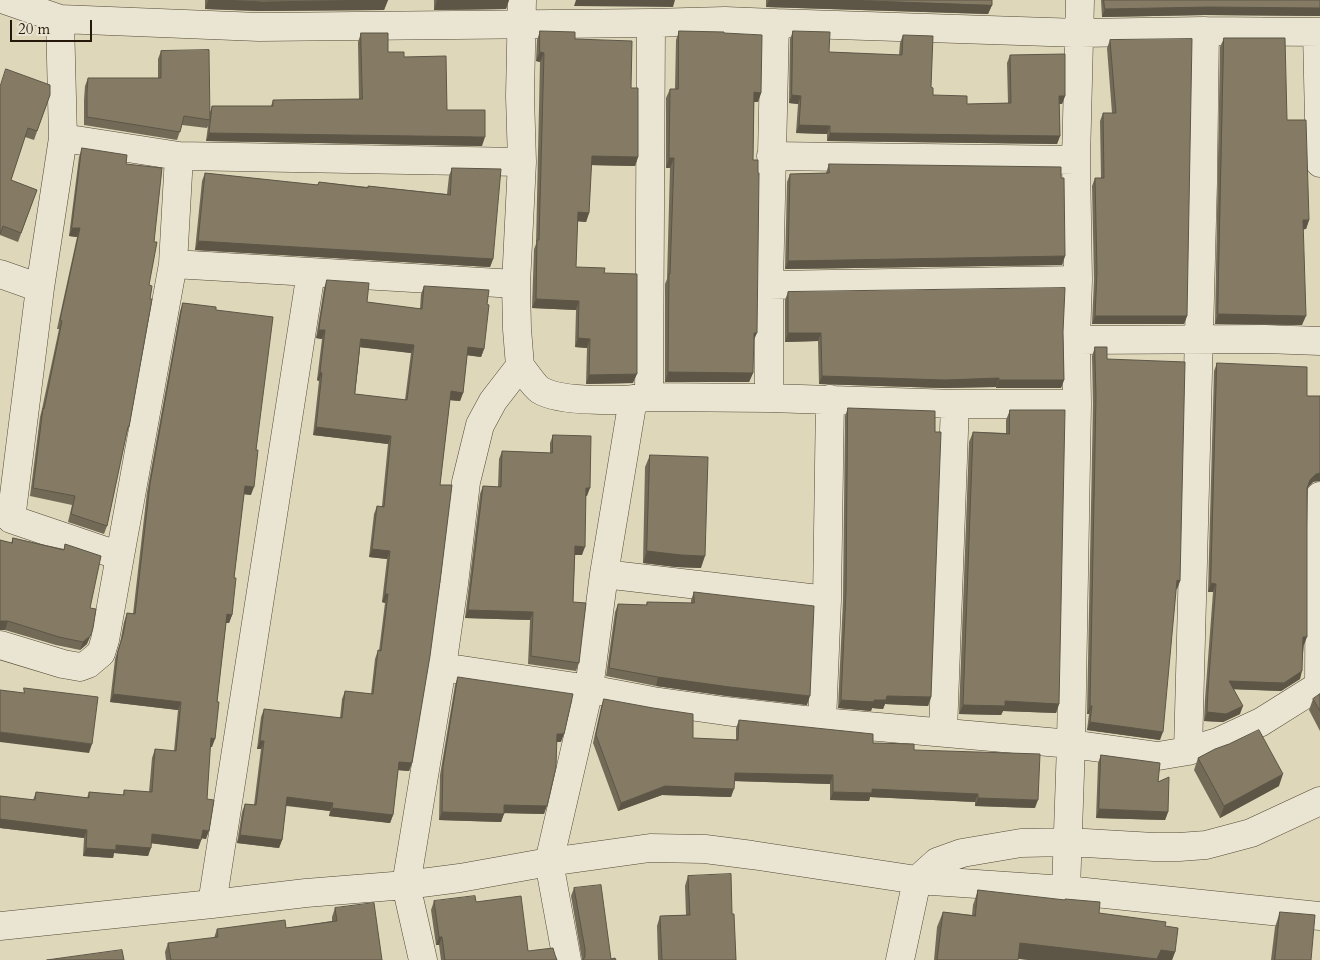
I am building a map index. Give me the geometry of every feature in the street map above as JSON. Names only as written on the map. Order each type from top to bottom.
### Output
[{"type":"street","points":[[5,0],[60,19],[259,27],[522,12],[651,23],[725,21],[1080,33],[1319,32],[1320,163]]},
{"type":"street","points":[[1066,890],[1071,744],[1077,404],[1076,340],[1078,280],[1076,160],[1080,0]]},
{"type":"street","points":[[522,12],[520,96],[522,162],[516,284],[517,329],[520,366],[540,390],[559,396],[588,399],[769,398],[954,404],[1077,404]]},
{"type":"street","points":[[60,19],[63,138],[6,518],[120,556]]},
{"type":"street","points":[[567,960],[549,862],[589,689],[604,574],[641,398],[651,23]]},
{"type":"street","points":[[769,398],[771,156],[775,23]]},
{"type":"street","points":[[1188,751],[1203,183],[1205,31]]},
{"type":"street","points":[[63,138],[179,156],[522,162]]},
{"type":"street","points":[[0,645],[63,664],[80,667],[88,664],[101,654],[174,264],[179,156]]},
{"type":"street","points":[[771,156],[1076,160]]},
{"type":"street","points":[[174,264],[516,284]]},
{"type":"street","points":[[212,904],[311,272]]},
{"type":"street","points":[[0,274],[40,288]]},
{"type":"street","points":[[769,285],[1078,280]]},
{"type":"street","points":[[1076,340],[1266,339],[1320,341]]},
{"type":"street","points":[[423,960],[406,884],[442,667],[466,482],[480,425],[493,401],[520,366]]},
{"type":"street","points":[[822,722],[827,600],[830,399]]},
{"type":"street","points":[[943,732],[954,404]]},
{"type":"street","points":[[442,667],[589,689],[653,701],[822,722],[1071,744],[1158,756],[1188,751],[1218,742],[1261,722],[1319,686],[1320,496]]},
{"type":"street","points":[[604,574],[827,600]]},
{"type":"street","points":[[900,960],[917,880],[937,862],[962,853],[1021,843],[1068,842],[1154,847],[1206,845],[1251,833],[1320,801]]},
{"type":"street","points":[[0,926],[460,878],[549,862],[650,848],[705,850],[752,855],[917,880],[1066,890],[1320,916]]},
{"type":"building","points":[[220,0],[388,0],[263,2]]},
{"type":"building","points":[[843,0],[992,0],[992,5]]},
{"type":"building","points":[[1104,0],[1320,0],[1320,8],[1208,7],[1105,9]]},
{"type":"building","points":[[540,31],[575,32],[575,39],[632,41],[631,88],[638,88],[638,157],[592,156],[589,213],[578,212],[576,267],[605,268],[604,273],[637,274],[637,374],[589,375],[590,339],[578,338],[579,301],[536,299],[544,53],[540,52]]},
{"type":"building","points":[[679,31],[762,35],[761,93],[754,92],[753,160],[758,160],[759,173],[757,333],[754,333],[753,373],[668,372],[669,274],[674,158],[669,158],[670,89],[678,89]]},
{"type":"building","points":[[793,31],[830,32],[829,52],[902,55],[903,35],[933,36],[931,87],[933,88],[933,95],[967,96],[967,104],[1011,103],[1010,55],[1065,54],[1065,96],[1059,96],[1060,136],[830,133],[830,126],[799,125],[801,96],[792,95]]},
{"type":"building","points":[[361,33],[388,33],[388,52],[404,52],[404,57],[446,56],[447,110],[485,110],[485,137],[209,133],[212,106],[273,106],[273,100],[362,99]]},
{"type":"building","points":[[1224,38],[1285,38],[1287,120],[1306,120],[1309,220],[1303,220],[1306,316],[1218,314]]},
{"type":"building","points":[[1192,39],[1187,316],[1095,316],[1097,272],[1095,178],[1104,178],[1103,113],[1116,113],[1110,40]]},
{"type":"building","points":[[209,50],[210,120],[184,116],[180,132],[87,117],[88,78],[161,78],[161,51]]},
{"type":"building","points":[[6,69],[50,85],[50,95],[37,131],[28,128],[11,180],[37,190],[21,233],[3,226],[0,234],[0,87]]},
{"type":"building","points":[[82,148],[127,155],[126,164],[162,168],[154,242],[157,242],[149,285],[152,286],[150,299],[152,299],[129,427],[107,526],[71,514],[75,496],[33,488],[43,408],[80,228],[72,228]]},
{"type":"building","points":[[829,164],[1061,167],[1061,178],[1064,178],[1065,256],[788,261],[790,174],[829,173]]},
{"type":"building","points":[[452,168],[501,169],[493,259],[198,241],[205,173],[318,185],[319,182],[450,195]]},
{"type":"building","points":[[327,280],[369,283],[367,302],[422,309],[424,286],[489,290],[484,349],[468,347],[463,393],[451,391],[440,485],[452,485],[430,656],[412,763],[399,762],[393,815],[332,808],[333,803],[287,797],[282,840],[240,835],[245,804],[256,805],[264,741],[260,741],[264,709],[342,718],[345,691],[373,694],[378,650],[381,651],[388,594],[385,594],[390,551],[372,549],[377,506],[384,507],[391,436],[316,427],[325,330],[319,330]],"holes":[[[361,339],[414,345],[407,400],[355,394]]]},
{"type":"building","points":[[1065,288],[1063,332],[1064,380],[999,380],[999,378],[945,380],[822,376],[821,333],[788,333],[788,292]]},
{"type":"building","points":[[183,303],[216,307],[216,310],[273,317],[256,450],[258,450],[254,487],[245,486],[234,578],[236,578],[232,615],[227,614],[217,702],[219,702],[215,739],[211,738],[207,799],[214,800],[209,831],[203,830],[201,840],[152,834],[151,848],[116,845],[116,850],[86,848],[87,830],[0,819],[0,796],[35,800],[36,792],[89,798],[89,792],[124,795],[124,790],[152,792],[155,749],[176,751],[181,702],[113,694],[118,651],[127,613],[135,614],[150,484]]},
{"type":"building","points":[[1095,347],[1107,347],[1107,359],[1185,362],[1180,581],[1177,580],[1163,732],[1090,722],[1092,706],[1090,706],[1096,396]]},
{"type":"building","points":[[1217,363],[1307,367],[1307,396],[1320,396],[1320,473],[1310,480],[1307,488],[1307,637],[1303,637],[1302,671],[1284,683],[1229,681],[1243,706],[1226,714],[1207,712],[1216,584],[1211,583]]},
{"type":"building","points":[[848,408],[935,411],[935,432],[941,432],[931,697],[887,696],[886,700],[874,700],[874,702],[841,700],[846,592]]},
{"type":"building","points":[[1010,410],[1065,410],[1059,704],[1005,701],[1005,706],[963,705],[973,432],[1009,434]]},
{"type":"building","points":[[553,435],[591,436],[590,488],[586,488],[585,547],[575,546],[573,602],[586,603],[579,663],[531,656],[533,612],[468,610],[483,486],[501,487],[502,451],[552,453]]},
{"type":"building","points":[[650,455],[708,457],[705,556],[647,551]]},
{"type":"building","points":[[13,538],[64,550],[65,544],[101,556],[90,608],[96,609],[93,628],[91,635],[83,642],[59,637],[8,621],[0,621],[0,540],[12,543]]},
{"type":"building","points":[[694,592],[814,606],[810,696],[658,677],[609,668],[618,604],[647,605],[647,602],[694,603]]},
{"type":"building","points":[[458,677],[573,694],[564,734],[557,734],[556,767],[547,806],[504,805],[504,814],[442,812],[443,767]]},
{"type":"building","points":[[24,688],[98,697],[92,744],[0,732],[0,690],[24,693]]},
{"type":"building","points":[[1320,694],[1320,711],[1313,699]]},
{"type":"building","points":[[604,699],[693,714],[693,738],[738,740],[739,720],[873,734],[873,743],[914,744],[914,750],[1040,754],[1038,800],[978,798],[978,794],[872,789],[872,793],[833,792],[833,775],[735,773],[734,789],[665,786],[621,803],[596,735]]},
{"type":"building","points":[[1259,730],[1283,774],[1224,806],[1198,758]]},
{"type":"building","points":[[1101,755],[1160,763],[1158,782],[1169,777],[1168,812],[1099,809]]},
{"type":"building","points":[[731,874],[736,960],[662,960],[660,916],[690,915],[688,876]]},
{"type":"building","points":[[601,885],[611,959],[615,958],[616,960],[583,960],[585,949],[574,888]]},
{"type":"building","points":[[978,890],[1100,902],[1099,913],[1166,922],[1165,926],[1178,928],[1175,952],[1161,950],[1157,959],[1020,943],[1018,960],[937,960],[943,912],[975,916]]},
{"type":"building","points":[[475,896],[476,902],[521,896],[528,951],[553,948],[557,960],[445,960],[442,937],[439,937],[434,901]]},
{"type":"building","points":[[374,903],[382,960],[171,960],[168,943],[218,937],[217,929],[285,920],[286,928],[337,921],[335,908]]},
{"type":"building","points":[[1280,912],[1315,915],[1311,960],[1275,960]]},
{"type":"building","points":[[122,950],[124,960],[47,960]]}]
